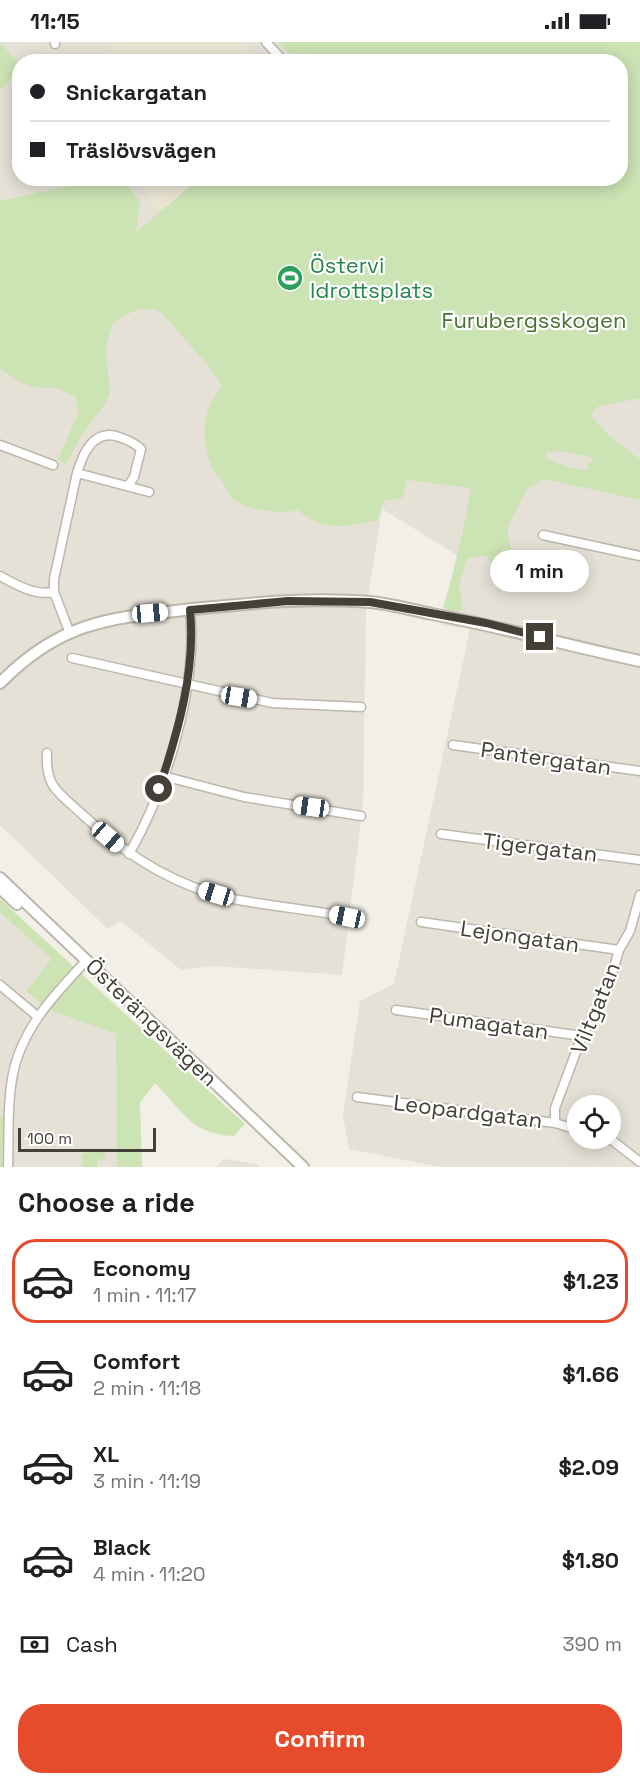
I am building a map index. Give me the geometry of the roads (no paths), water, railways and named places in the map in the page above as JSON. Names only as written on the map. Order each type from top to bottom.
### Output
[{"type":"street","points":[[266,42],[277,54]]},
{"type":"street","points":[[69,631],[54,592],[54,579],[77,473],[83,454],[97,438],[106,434],[116,436],[141,449],[134,477],[128,486]]},
{"type":"street","points":[[0,445],[53,465]]},
{"type":"street","points":[[77,473],[149,492]]},
{"type":"street","points":[[543,535],[640,556]]},
{"type":"street","points":[[0,576],[18,586],[46,594],[54,592]]},
{"type":"street","points":[[0,683],[25,659],[69,631],[126,616],[288,601],[370,602],[486,623],[640,661]]},
{"type":"street","points":[[129,854],[155,802],[164,776],[186,685],[192,634],[190,610]]},
{"type":"street","points":[[72,658],[272,703],[361,707]]},
{"type":"street","name":"Pantergatan","points":[[453,745],[640,771]]},
{"type":"street","points":[[47,753],[46,771],[50,782],[98,829],[129,854],[183,884],[233,899],[347,917]]},
{"type":"street","points":[[164,776],[244,797],[361,816]]},
{"type":"street","name":"Tigergatan","points":[[441,834],[640,860]]},
{"type":"street","name":"Österängsvägen","points":[[0,878],[296,1167]]},
{"type":"street","name":"Österängsvägen","points":[[0,888],[85,962],[303,1167]]},
{"type":"street","name":"Viltgatan","points":[[555,1122],[555,1108],[582,1036],[608,988],[619,950],[630,931],[640,895]]},
{"type":"street","name":"Lejongatan","points":[[421,922],[619,950]]},
{"type":"street","points":[[8,1167],[11,1080],[19,1054],[37,1016],[85,962]]},
{"type":"street","points":[[0,985],[37,1016]]},
{"type":"street","name":"Pumagatan","points":[[396,1010],[582,1036]]},
{"type":"street","name":"Leopardgatan","points":[[357,1096],[555,1122],[567,1126]]},
{"type":"street","points":[[621,1147],[640,1162]]},
{"type":"place","name":"Östervi Idrottsplats","points":[[290,278]]},
{"type":"park label","name":"Furubergsskogen","points":[[534,320]]}]
